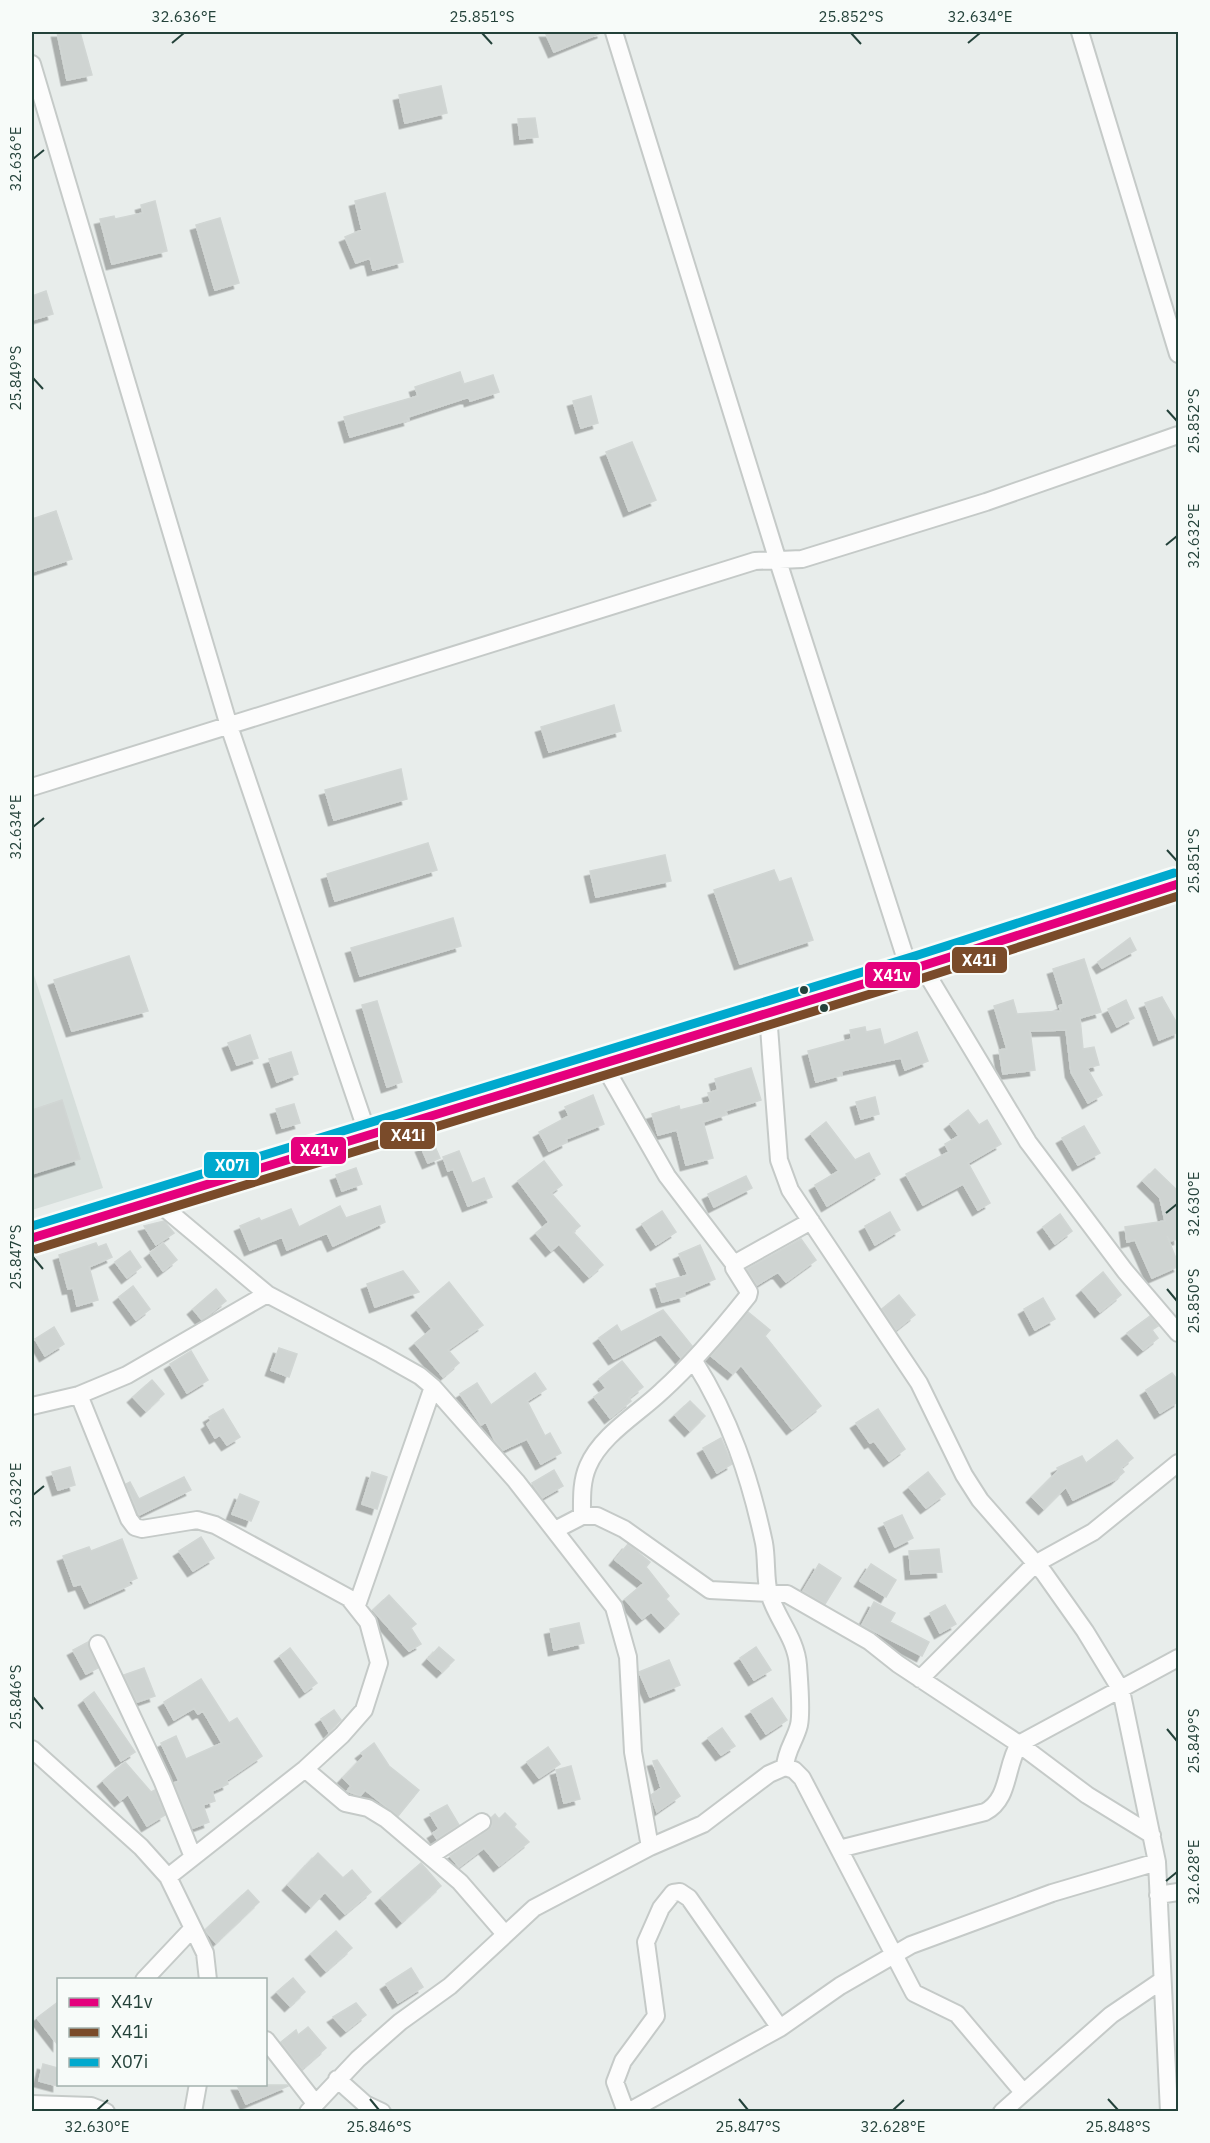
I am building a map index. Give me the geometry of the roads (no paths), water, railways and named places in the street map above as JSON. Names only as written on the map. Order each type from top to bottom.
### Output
[{"type":"main road","points":[[32,1238],[768,1014],[1179,884]]},
{"type":"street","points":[[614,32],[777,558],[915,968],[1028,1142],[1125,1271],[1179,1333]]},
{"type":"street","points":[[1080,32],[1179,354]]},
{"type":"street","points":[[32,64],[229,726],[368,1135]]},
{"type":"street","points":[[32,788],[755,561],[777,558],[802,559],[986,502],[1179,435]]},
{"type":"street","points":[[768,1014],[778,1160],[790,1190],[919,1383],[964,1475],[980,1500],[1035,1564],[1085,1631],[1121,1690],[1156,1862],[1161,1981],[1171,2104]]},
{"type":"street","points":[[582,1516],[582,1487],[588,1466],[594,1456],[610,1437],[694,1361],[749,1292],[734,1268],[734,1264],[667,1176],[603,1064]]},
{"type":"street","points":[[155,1200],[267,1294],[389,1359],[433,1387],[516,1481],[606,1595],[621,1624],[631,1680],[633,1752],[650,1847]]},
{"type":"street","points":[[734,1264],[811,1221]]},
{"type":"street","points":[[32,1406],[79,1395],[128,1375],[267,1294]]},
{"type":"street","points":[[694,1361],[714,1393],[733,1433],[754,1493],[768,1563],[768,1593],[792,1641],[798,1663],[800,1722],[786,1753],[785,1767]]},
{"type":"street","points":[[357,1605],[433,1387]]},
{"type":"street","points":[[79,1395],[129,1519],[135,1527],[142,1529],[196,1520],[215,1525],[349,1598],[357,1605],[368,1622],[379,1663],[373,1689],[364,1710],[305,1769],[168,1877]]},
{"type":"street","points":[[920,1678],[1035,1564],[1093,1532],[1177,1469]]},
{"type":"street","points":[[555,1530],[582,1516],[597,1516],[624,1529],[710,1590],[788,1594],[869,1641],[1019,1744],[1087,1795],[1152,1836]]},
{"type":"street","points":[[98,1644],[162,1780],[194,1857]]},
{"type":"street","points":[[839,1849],[985,1812],[994,1807],[1002,1799],[1012,1756],[1019,1744],[1179,1658]]},
{"type":"street","points":[[32,1749],[141,1847],[168,1877],[205,1953],[222,1978]]},
{"type":"street","points":[[267,2041],[312,2107],[337,2079],[400,2022],[450,1986],[534,1908],[650,1847],[703,1824],[769,1774],[785,1767],[794,1770],[802,1778],[914,1993],[957,2014],[1023,2092]]},
{"type":"street","points":[[305,1769],[345,1803],[368,1808],[386,1819],[460,1882],[505,1934]]},
{"type":"street","points":[[430,1856],[482,1822]]},
{"type":"street","points":[[780,2028],[689,1898],[680,1892],[674,1893],[661,1908],[646,1941],[656,2016],[618,2070],[615,2082],[618,2095],[627,2112],[780,2028],[840,1986],[911,1945],[1052,1893],[1156,1862]]},
{"type":"street","points":[[1158,1895],[1179,1892]]},
{"type":"street","points":[[146,1978],[193,1928]]},
{"type":"street","points":[[205,1953],[208,1978]]},
{"type":"street","points":[[1002,2112],[1111,2015],[1161,1981]]},
{"type":"street","points":[[337,2079],[365,2104],[382,2112]]},
{"type":"street","points":[[193,2112],[198,2086]]},
{"type":"street","points":[[32,2103],[91,2106],[106,2112]]}]
